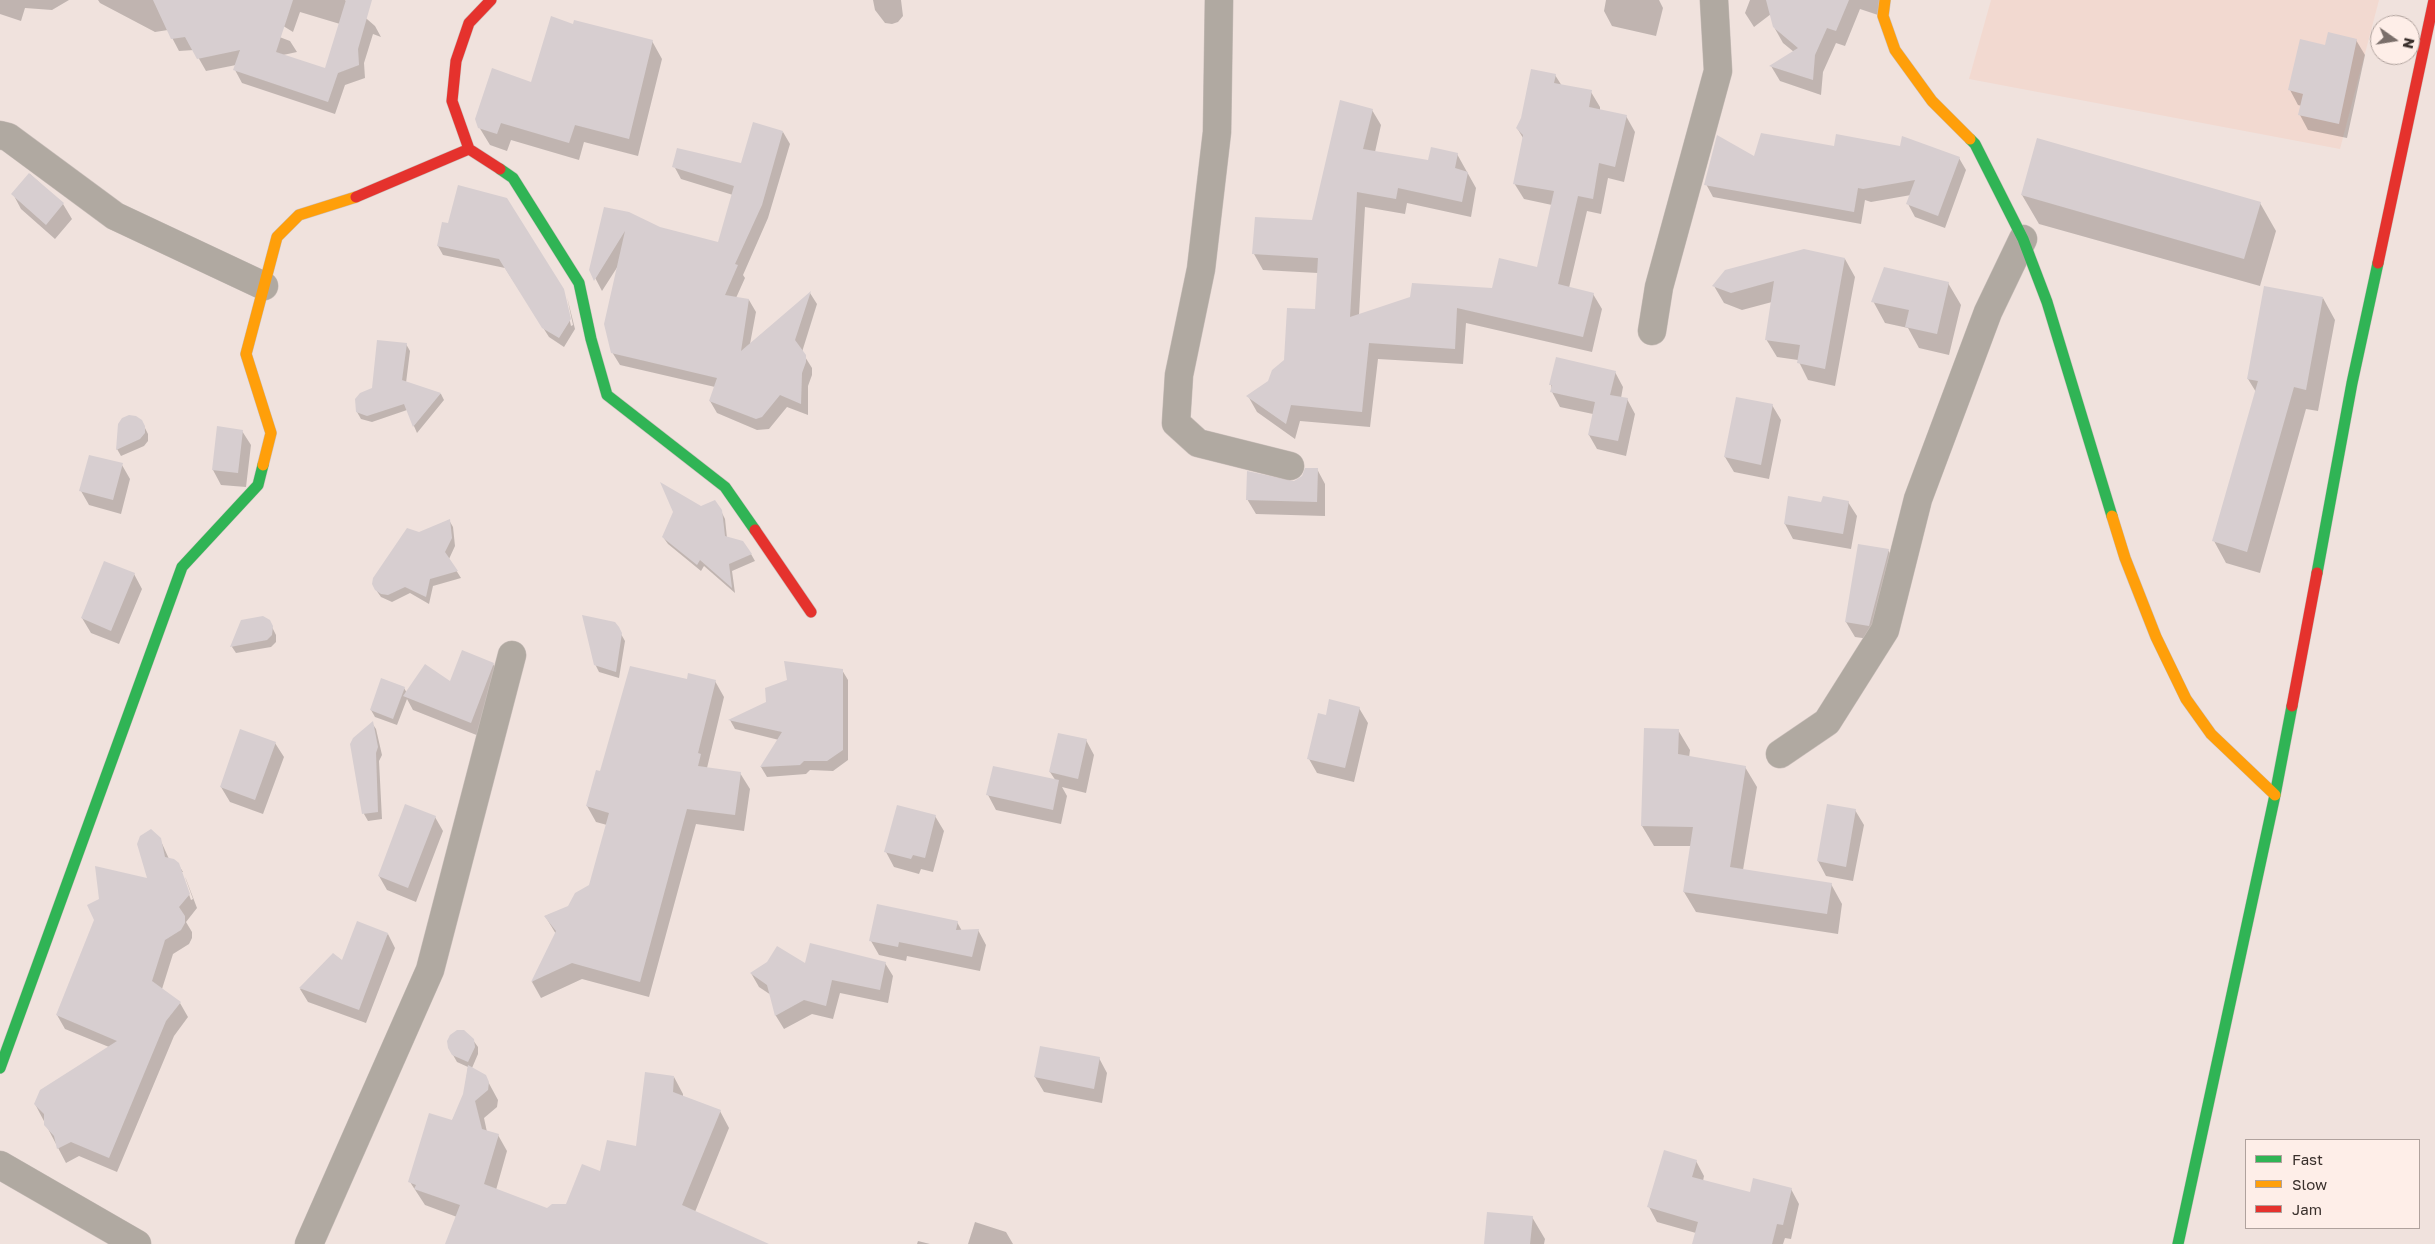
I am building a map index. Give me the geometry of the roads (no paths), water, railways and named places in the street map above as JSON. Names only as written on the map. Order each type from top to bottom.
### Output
[{"type":"street","points":[[491,0],[469,23],[456,61],[452,102],[469,149],[514,178],[554,246],[579,283],[591,340],[608,396],[725,487],[812,612]]},
{"type":"street","points":[[1219,0],[1217,132],[1201,268],[1180,375],[1176,423],[1198,443],[1290,466]]},
{"type":"street","points":[[1652,331],[1659,287],[1718,71],[1714,0]]},
{"type":"street","points":[[1885,0],[1883,16],[1895,50],[1932,101],[1975,144],[2023,239],[2047,302],[2125,558],[2156,637],[2186,699],[2211,734],[2275,795]]},
{"type":"street","points":[[2178,1244],[2275,795],[2352,383],[2434,0]]},
{"type":"street","points":[[0,135],[8,137],[115,216],[264,286]]},
{"type":"street","points":[[0,1068],[182,567],[258,484],[271,433],[246,354],[277,237],[299,215],[339,204],[469,149]]},
{"type":"street","points":[[1780,754],[1827,722],[1885,630],[1918,499],[1988,312],[2023,239]]},
{"type":"street","points":[[310,1244],[430,970],[512,655]]},
{"type":"street","points":[[0,1165],[137,1244]]}]
